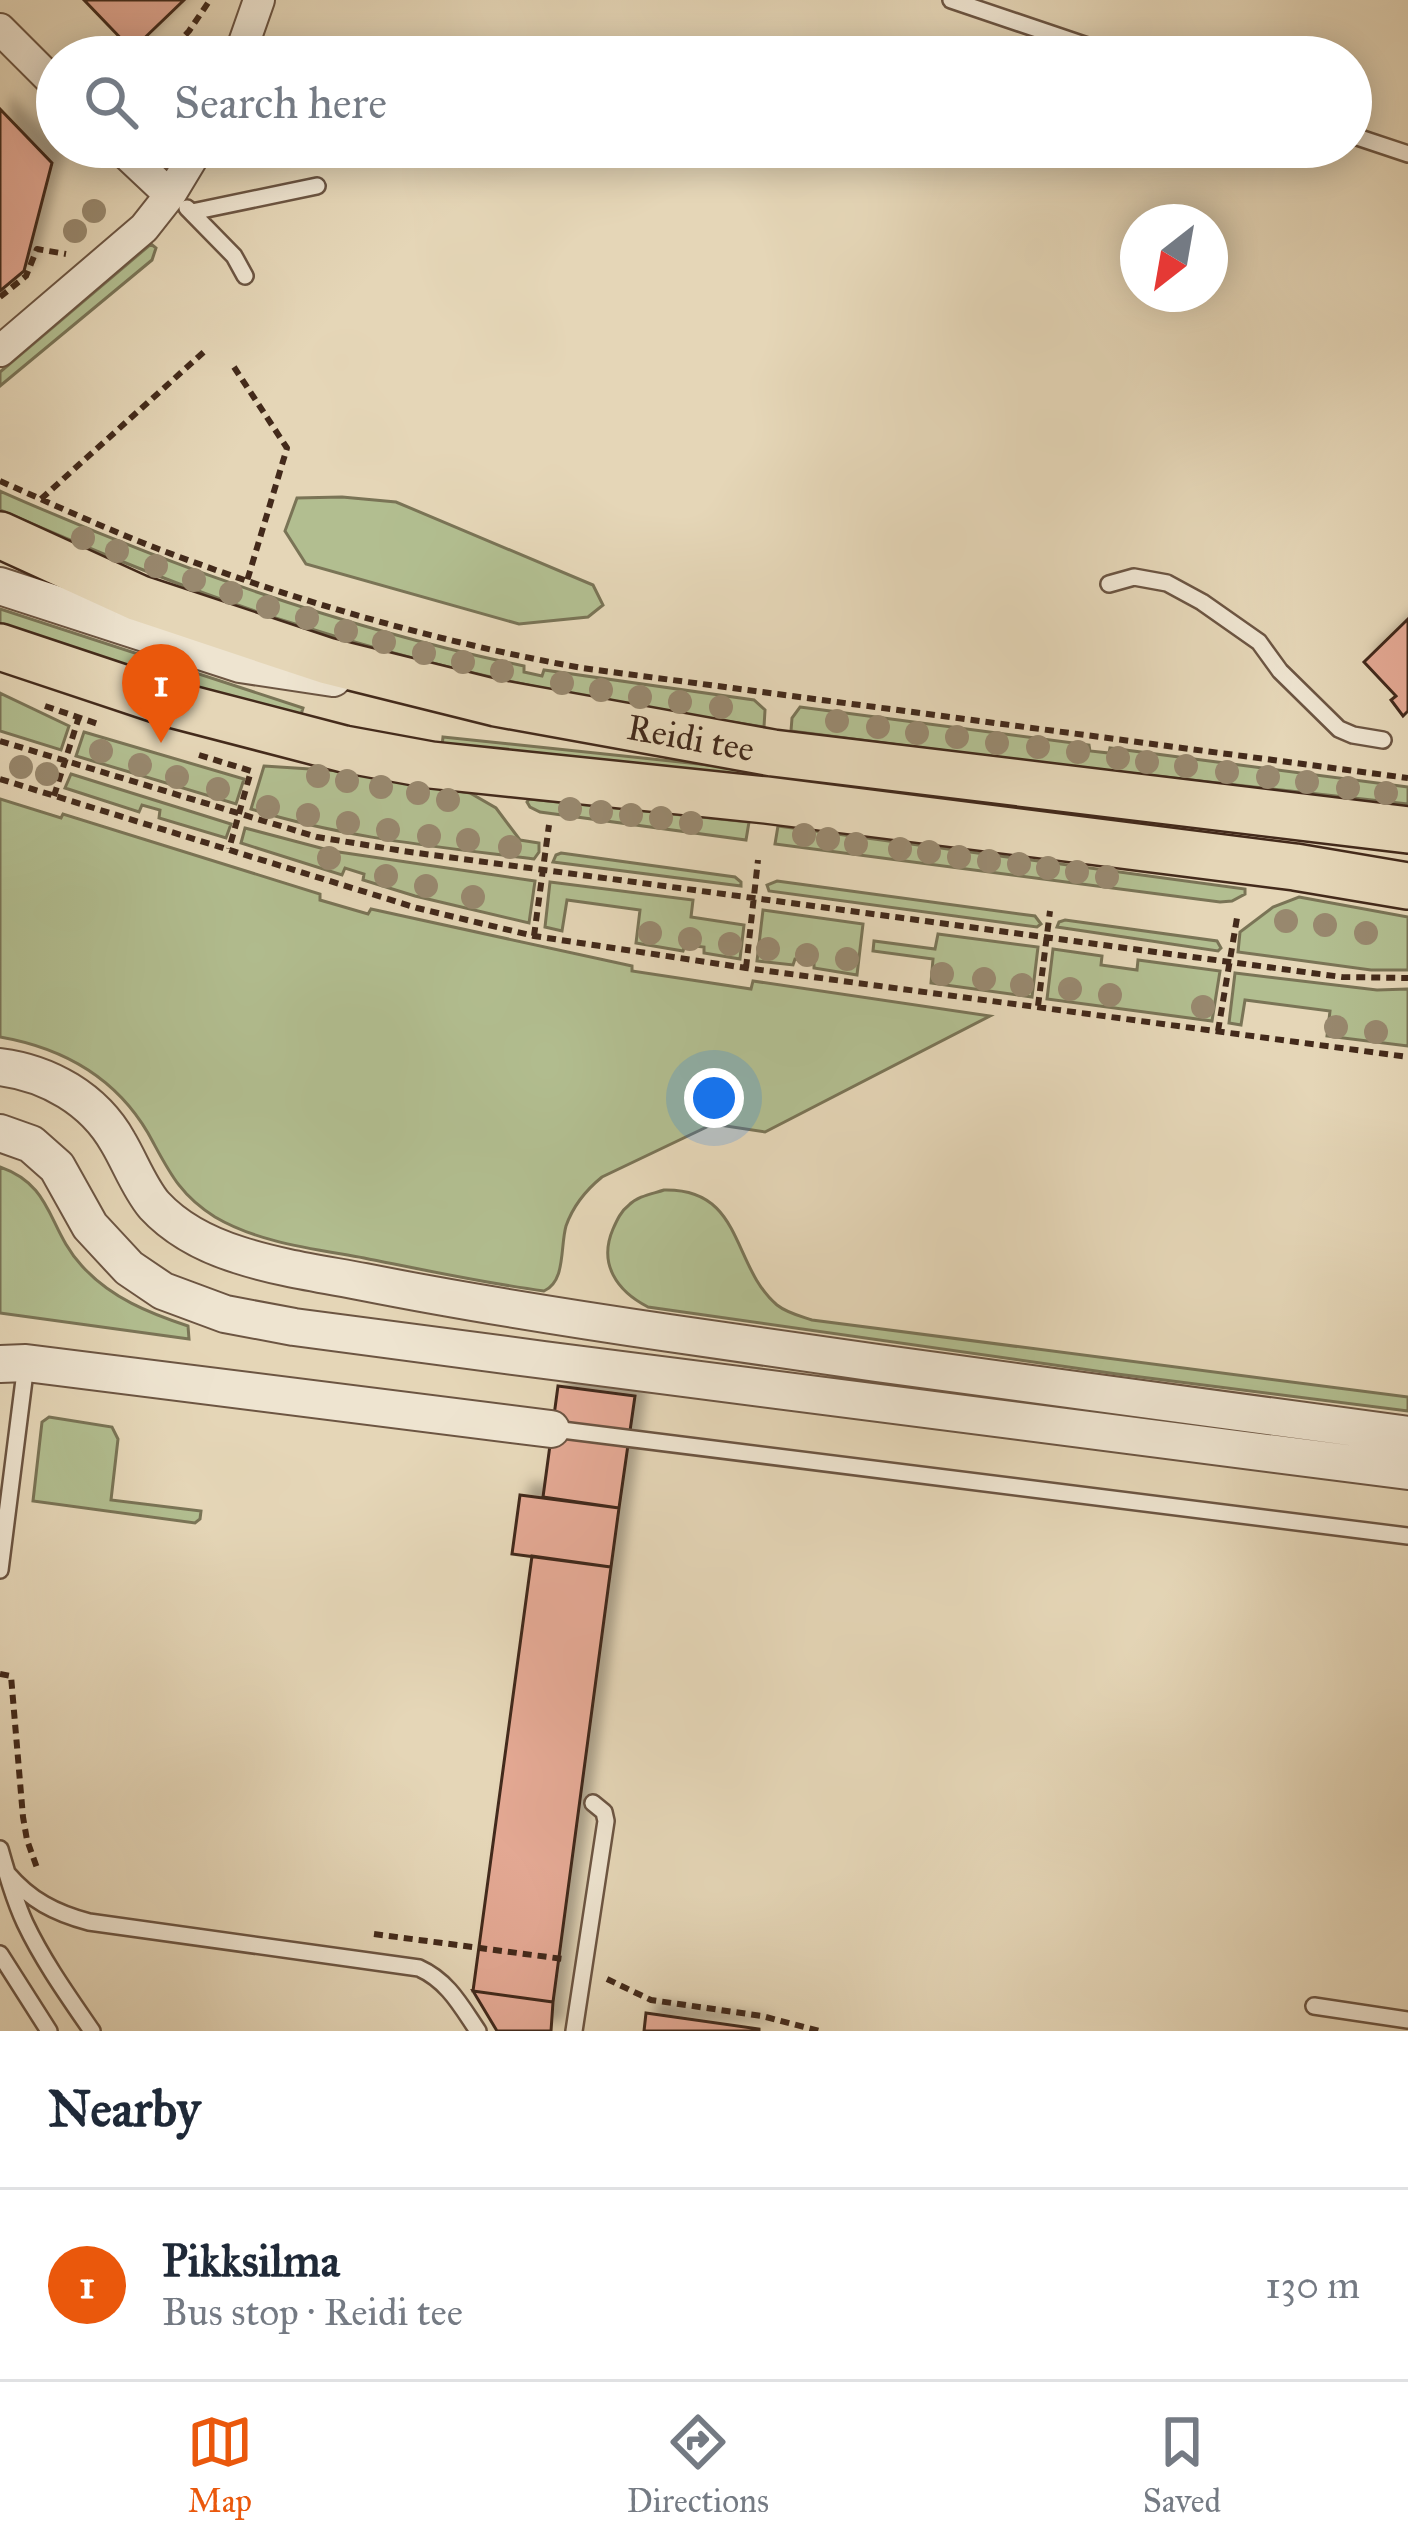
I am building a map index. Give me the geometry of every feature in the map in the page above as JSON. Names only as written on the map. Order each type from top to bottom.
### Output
[{"type":"main road","name":"Reidi tee","points":[[0,535],[159,605],[327,661],[496,703],[773,753],[1408,830]]},
{"type":"main road","name":"Reidi tee","points":[[0,647],[171,704],[344,749],[430,765],[749,798],[1295,867],[1408,886]]},
{"type":"street","points":[[246,36],[259,0]]},
{"type":"street","points":[[0,29],[36,65]]},
{"type":"street","points":[[142,168],[181,204]]},
{"type":"street","points":[[0,351],[181,204],[192,168]]},
{"type":"street","points":[[0,586],[240,664],[496,703]]},
{"type":"street","points":[[0,1067],[63,1086],[96,1112],[115,1136],[151,1202],[205,1243],[244,1256],[576,1319],[1408,1435]]},
{"type":"street","points":[[0,1133],[31,1144],[47,1156],[100,1239],[145,1280],[225,1314],[544,1360],[1408,1471]]},
{"type":"street","points":[[544,1360],[566,1340],[576,1319]]},
{"type":"street","points":[[9,1360],[551,1429]]},
{"type":"lane","points":[[951,0],[1058,36]]},
{"type":"lane","points":[[1372,142],[1408,154]]},
{"type":"lane","points":[[181,204],[317,186]]},
{"type":"lane","points":[[181,204],[234,256],[244,276]]},
{"type":"lane","points":[[1109,584],[1134,577],[1167,583],[1202,602],[1259,642],[1280,671],[1339,729],[1383,740]]},
{"type":"lane","points":[[0,1570],[9,1360]]},
{"type":"lane","points":[[551,1429],[1408,1536]]},
{"type":"lane","points":[[574,2031],[606,1821],[604,1812],[593,1803]]},
{"type":"lane","points":[[0,1849],[20,1912],[92,2031]]},
{"type":"lane","points":[[7,1874],[37,1902],[89,1922],[419,1968],[451,1991],[478,2031]]},
{"type":"lane","points":[[0,1954],[50,2031]]},
{"type":"lane","points":[[1314,2006],[1402,2021]]},
{"type":"path","points":[[184,36],[210,0]]},
{"type":"path","points":[[0,297],[26,276],[37,249],[55,251]]},
{"type":"path","points":[[40,499],[206,350]]},
{"type":"path","points":[[234,368],[286,448],[247,581]]},
{"type":"path","points":[[0,481],[247,581],[380,623],[491,651],[582,668],[1408,778]]},
{"type":"path","points":[[39,703],[120,731]]},
{"type":"path","points":[[54,796],[79,719]]},
{"type":"path","points":[[0,741],[317,837],[1342,977],[1408,978]]},
{"type":"path","points":[[183,750],[251,771],[230,849]]},
{"type":"path","points":[[0,778],[417,908],[534,936],[1408,1057]]},
{"type":"path","points":[[534,936],[549,825]]},
{"type":"path","points":[[746,968],[758,860]]},
{"type":"path","points":[[1038,1006],[1050,911]]},
{"type":"path","points":[[1218,1030],[1237,918]]},
{"type":"path","points":[[0,1674],[11,1676],[23,1817],[33,1860],[42,1876]]},
{"type":"path","points":[[363,1932],[559,1959],[652,2000],[762,2016],[820,2031]]},
{"type":"green space","points":[[151,244],[156,248],[152,260],[0,386],[0,372]]},
{"type":"green space","points":[[0,491],[257,592],[389,633],[524,666],[524,672],[542,676],[544,670],[754,700],[765,710],[764,727],[534,686],[308,628],[152,574],[0,510]]},
{"type":"green space","points":[[297,498],[396,502],[593,585],[603,605],[588,617],[519,624],[306,564],[285,531]]},
{"type":"green space","points":[[0,609],[303,708],[300,718],[0,626]]},
{"type":"green space","points":[[0,693],[69,726],[61,750],[0,731]]},
{"type":"green space","points":[[800,707],[1089,745],[1090,751],[1109,753],[1110,748],[1408,787],[1408,804],[791,731],[792,718]]},
{"type":"green space","points":[[84,732],[244,779],[236,804],[76,756]]},
{"type":"green space","points":[[443,737],[756,770],[755,780],[442,746]]},
{"type":"green space","points":[[264,766],[341,771],[470,793],[496,808],[520,840],[539,843],[539,852],[534,859],[392,840],[251,809]]},
{"type":"green space","points":[[786,773],[1185,822],[1184,831],[785,784]]},
{"type":"green space","points":[[71,774],[231,824],[226,838],[159,818],[160,810],[142,805],[139,812],[65,788]]},
{"type":"green space","points":[[0,799],[320,894],[320,900],[368,914],[371,909],[632,966],[632,971],[751,989],[753,981],[990,1016],[765,1132],[713,1124],[602,1177],[572,1212],[559,1272],[544,1291],[288,1244],[232,1226],[192,1199],[175,1180],[135,1113],[85,1068],[45,1049],[0,1037]]},
{"type":"green space","points":[[529,799],[749,822],[746,840],[540,812],[530,807]]},
{"type":"green space","points":[[778,826],[1245,889],[1245,894],[1220,902],[775,844]]},
{"type":"green space","points":[[245,828],[332,851],[535,881],[529,923],[415,896],[363,880],[364,874],[345,868],[342,875],[241,843]]},
{"type":"green space","points":[[561,853],[735,877],[741,886],[553,862]]},
{"type":"green space","points":[[777,881],[1035,916],[1041,924],[769,891],[767,885]]},
{"type":"green space","points":[[550,882],[693,900],[691,917],[744,925],[740,959],[704,953],[704,947],[685,945],[683,951],[636,943],[640,910],[567,900],[562,931],[545,927]]},
{"type":"green space","points":[[1299,897],[1408,917],[1408,970],[1371,970],[1238,952],[1240,932],[1273,907]]},
{"type":"green space","points":[[763,910],[863,924],[857,975],[814,968],[814,961],[795,959],[793,965],[757,961]]},
{"type":"green space","points":[[1065,920],[1217,941],[1221,948],[1057,927]]},
{"type":"green space","points":[[938,934],[1038,947],[1032,997],[931,983],[933,959],[873,951],[874,941],[935,949]]},
{"type":"green space","points":[[1053,949],[1102,956],[1101,965],[1137,970],[1138,960],[1220,971],[1212,1021],[1047,999]]},
{"type":"green space","points":[[1235,973],[1377,990],[1408,989],[1408,1046],[1327,1036],[1330,1011],[1245,1000],[1241,1025],[1229,1023]]},
{"type":"green space","points":[[0,1167],[31,1185],[71,1252],[93,1277],[131,1303],[188,1326],[189,1339],[0,1313]]},
{"type":"green space","points":[[664,1190],[690,1193],[709,1202],[723,1215],[762,1289],[781,1308],[812,1320],[1408,1397],[1408,1411],[648,1307],[627,1293],[613,1275],[609,1242],[626,1207]]},
{"type":"green space","points":[[49,1417],[112,1427],[118,1439],[111,1500],[201,1511],[200,1519],[195,1523],[33,1501],[42,1422]]},
{"type":"building","points":[[84,0],[184,0],[147,36],[119,36]]},
{"type":"building","points":[[0,109],[36,146],[36,168],[51,168],[24,271],[0,291]]},
{"type":"building","points":[[1408,619],[1408,711],[1403,716],[1391,700],[1396,696],[1364,662]]},
{"type":"building","points":[[558,1386],[635,1396],[619,1508],[543,1497]]},
{"type":"building","points":[[520,1495],[619,1508],[611,1567],[512,1554]]},
{"type":"building","points":[[532,1556],[611,1567],[553,2002],[473,1991]]},
{"type":"building","points":[[473,1991],[553,2002],[551,2031],[497,2031]]},
{"type":"building","points":[[646,2013],[759,2029],[759,2031],[644,2031]]},
{"type":"place","name":"Pikksilma","points":[[161,743]]}]
